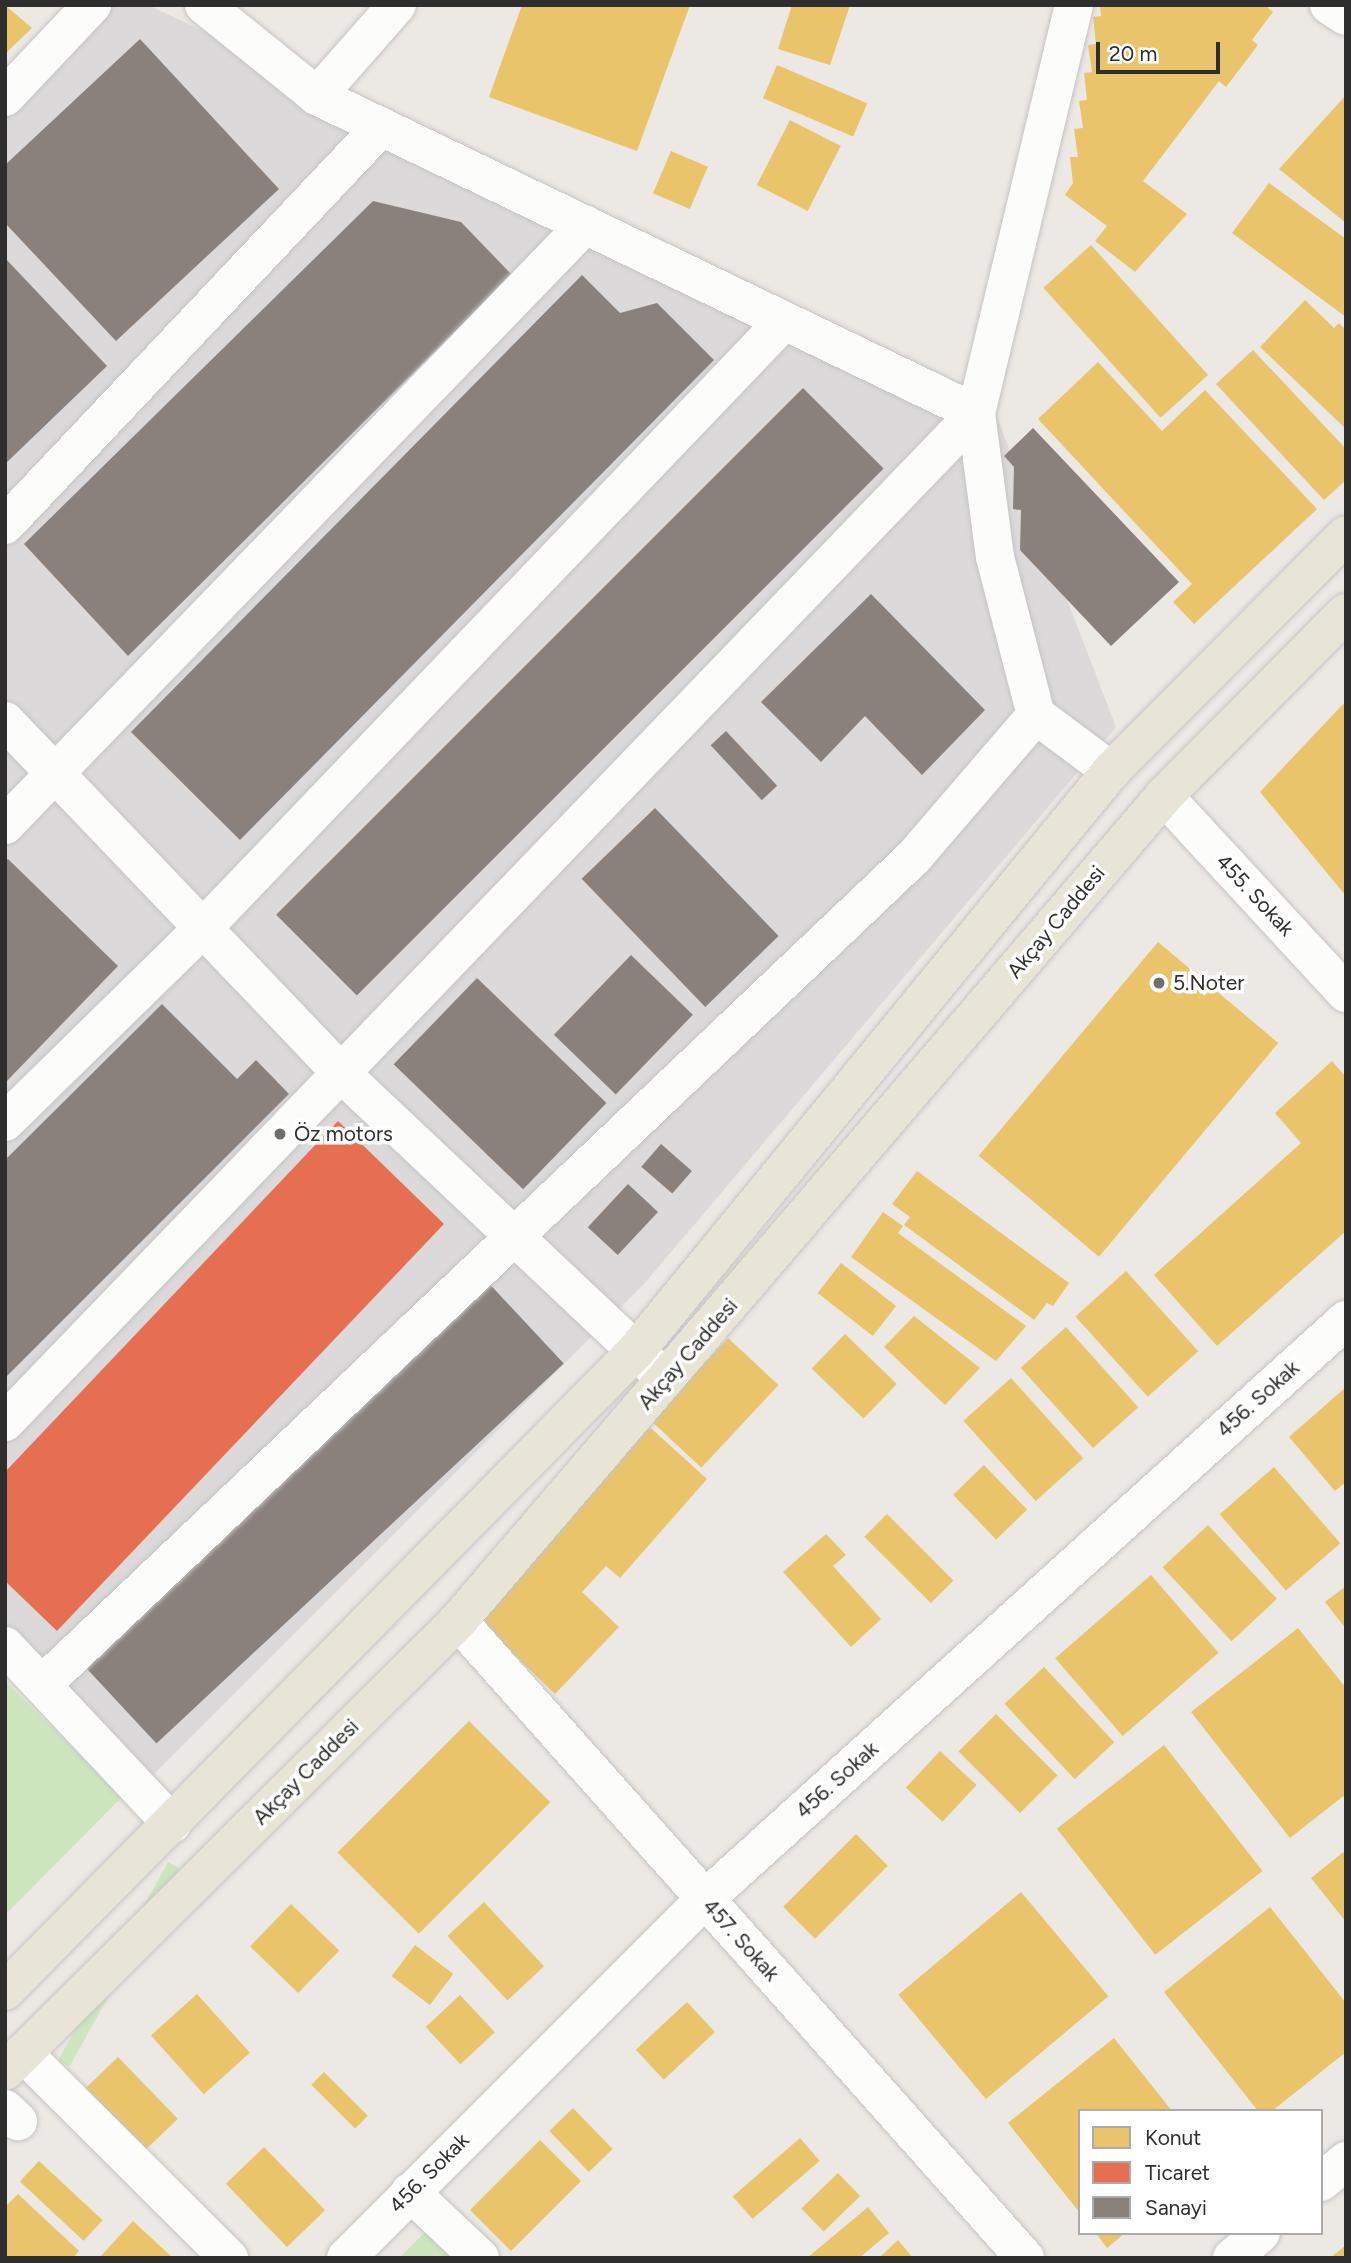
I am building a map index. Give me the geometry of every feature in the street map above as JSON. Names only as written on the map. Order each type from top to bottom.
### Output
[{"type":"main road","name":"Akçay Caddesi","points":[[5,1991],[635,1352],[1111,771],[1346,535]]},
{"type":"main road","name":"Akçay Caddesi","points":[[14,2062],[458,1621],[1164,796],[1346,613]]},
{"type":"street","points":[[5,97],[92,5]]},
{"type":"street","points":[[204,5],[317,96],[976,413]]},
{"type":"street","points":[[317,96],[397,5]]},
{"type":"street","points":[[1074,5],[976,413],[995,556],[1036,715],[1111,771]]},
{"type":"street","points":[[1329,5],[1346,16]]},
{"type":"street","points":[[5,525],[381,127]]},
{"type":"street","points":[[5,825],[585,225]]},
{"type":"street","points":[[5,1122],[203,928],[784,321]]},
{"type":"street","points":[[5,1422],[343,1075],[976,413]]},
{"type":"street","points":[[42,1685],[512,1235],[913,858],[1036,715]]},
{"type":"street","points":[[5,721],[343,1075],[666,1380]]},
{"type":"street","name":"455. Sokak","points":[[1164,796],[1346,993]]},
{"type":"street","name":"456. Sokak","points":[[346,2258],[705,1899],[1346,1320]]},
{"type":"street","name":"457. Sokak","points":[[458,1621],[1025,2258]]},
{"type":"street","points":[[5,1646],[172,1824]]},
{"type":"street","points":[[14,2062],[229,2258]]},
{"type":"street","points":[[1323,2180],[1346,2161]]},
{"type":"street","points":[[410,2192],[480,2258]]},
{"type":"street","points":[[1232,2258],[1259,2235]]},
{"type":"shaded area","points":[[113,5],[148,5],[992,404],[1116,727],[644,1284],[134,1794],[5,1650],[5,119]]},
{"type":"green space","points":[[5,1681],[122,1797],[5,1915]]},
{"type":"green space","points":[[168,1862],[179,1868],[69,2067],[58,2061]]},
{"type":"green space","points":[[425,2232],[451,2258],[399,2258]]},
{"type":"building: Konut","points":[[5,5],[32,28],[5,54]]},
{"type":"building: Konut","points":[[522,5],[690,5],[637,151],[489,97]]},
{"type":"building: Konut","points":[[792,5],[850,5],[830,65],[778,49]]},
{"type":"building: Konut","points":[[1100,5],[1265,5],[1273,12],[1252,40],[1258,45],[1226,87],[1219,81],[1143,181],[1187,214],[1135,272],[1095,241],[1107,226],[1065,195],[1073,183],[1070,157],[1078,157],[1074,129],[1083,128],[1079,101],[1087,100],[1084,73],[1092,72],[1088,45],[1096,44],[1093,17],[1101,16]]},
{"type":"building: Konut","points":[[777,65],[867,103],[853,136],[763,98]]},
{"type":"building: Konut","points":[[1346,95],[1346,223],[1279,169]]},
{"type":"building: Konut","points":[[790,120],[841,146],[808,211],[757,185]]},
{"type":"building: Konut","points":[[671,151],[708,167],[690,209],[653,193]]},
{"type":"building: Konut","points":[[1269,183],[1346,239],[1346,317],[1232,233]]},
{"type":"building: Konut","points":[[1091,245],[1208,375],[1161,418],[1043,288]]},
{"type":"building: Konut","points":[[1305,300],[1334,328],[1339,323],[1346,330],[1346,429],[1260,347]]},
{"type":"building: Konut","points":[[1253,350],[1346,449],[1346,480],[1324,500],[1216,384]]},
{"type":"building: Konut","points":[[1098,362],[1162,431],[1205,390],[1317,509],[1194,624],[1173,602],[1192,584],[1038,419]]},
{"type":"building: Konut","points":[[1346,701],[1346,896],[1260,792]]},
{"type":"building: Konut","points":[[1158,942],[1278,1043],[1099,1257],[979,1156]]},
{"type":"building: Konut","points":[[1332,1061],[1346,1077],[1346,1231],[1217,1346],[1154,1275],[1301,1143],[1275,1113]]},
{"type":"building: Konut","points":[[917,1171],[1069,1283],[1053,1306],[1047,1303],[1034,1320],[904,1225],[910,1217],[892,1204]]},
{"type":"building: Konut","points":[[883,1212],[903,1226],[898,1233],[1026,1326],[996,1361],[851,1257]]},
{"type":"building: Konut","points":[[841,1263],[896,1306],[873,1336],[818,1293]]},
{"type":"building: Konut","points":[[1126,1271],[1198,1351],[1148,1397],[1075,1317]]},
{"type":"building: Konut","points":[[914,1316],[980,1368],[945,1405],[884,1347]]},
{"type":"building: Konut","points":[[1066,1327],[1138,1407],[1093,1448],[1021,1368]]},
{"type":"building: Konut","points":[[845,1334],[897,1384],[863,1419],[812,1369]]},
{"type":"building: Konut","points":[[728,1338],[778,1385],[701,1468],[651,1421]]},
{"type":"building: Konut","points":[[1011,1378],[1083,1458],[1036,1501],[963,1421]]},
{"type":"building: Konut","points":[[1346,1387],[1346,1482],[1335,1491],[1289,1437]]},
{"type":"building: Konut","points":[[644,1422],[707,1479],[620,1578],[606,1566],[582,1592],[619,1627],[555,1694],[470,1612]]},
{"type":"building: Konut","points":[[984,1465],[1027,1510],[996,1539],[953,1495]]},
{"type":"building: Konut","points":[[1274,1467],[1340,1543],[1286,1590],[1220,1514]]},
{"type":"building: Konut","points":[[887,1514],[953,1580],[931,1603],[864,1537]]},
{"type":"building: Konut","points":[[1208,1525],[1277,1599],[1232,1641],[1163,1567]]},
{"type":"building: Konut","points":[[826,1534],[846,1555],[833,1566],[881,1619],[851,1647],[783,1572]]},
{"type":"building: Konut","points":[[1151,1575],[1219,1653],[1123,1736],[1055,1658]]},
{"type":"building: Konut","points":[[1346,1586],[1346,1629],[1325,1602]]},
{"type":"building: Konut","points":[[1298,1628],[1346,1688],[1346,1794],[1290,1838],[1191,1712]]},
{"type":"building: Konut","points":[[1044,1667],[1114,1742],[1075,1779],[1005,1704]]},
{"type":"building: Konut","points":[[996,1714],[1058,1776],[1020,1813],[959,1751]]},
{"type":"building: Konut","points":[[469,1721],[550,1802],[419,1934],[337,1853]]},
{"type":"building: Konut","points":[[1164,1745],[1263,1871],[1155,1955],[1057,1829]]},
{"type":"building: Konut","points":[[940,1751],[977,1785],[942,1822],[906,1788]]},
{"type":"building: Konut","points":[[856,1834],[888,1866],[815,1939],[783,1907]]},
{"type":"building: Konut","points":[[1346,1850],[1346,1922],[1311,1878]]},
{"type":"building: Konut","points":[[1021,1892],[1108,1996],[986,2099],[898,1995]]},
{"type":"building: Konut","points":[[484,1902],[544,1966],[507,2000],[447,1936]]},
{"type":"building: Konut","points":[[291,1904],[339,1951],[298,1993],[250,1946]]},
{"type":"building: Konut","points":[[1270,1907],[1346,2003],[1346,2052],[1275,2109],[1256,2109],[1164,1992]]},
{"type":"building: Konut","points":[[415,1945],[453,1974],[430,2005],[392,1976]]},
{"type":"building: Konut","points":[[197,1994],[250,2053],[204,2094],[151,2035]]},
{"type":"building: Konut","points":[[460,1995],[495,2032],[460,2064],[426,2027]]},
{"type":"building: Konut","points":[[687,2002],[715,2032],[664,2080],[636,2050]]},
{"type":"building: Konut","points":[[1114,2038],[1170,2109],[1078,2109],[1078,2210],[1008,2123]]},
{"type":"building: Konut","points":[[118,2057],[178,2119],[140,2155],[81,2093]]},
{"type":"building: Konut","points":[[324,2072],[368,2116],[355,2129],[311,2085]]},
{"type":"building: Konut","points":[[573,2108],[613,2149],[589,2172],[549,2131]]},
{"type":"building: Konut","points":[[800,2138],[820,2161],[753,2219],[733,2196]]},
{"type":"building: Konut","points":[[540,2140],[581,2181],[511,2251],[470,2210]]},
{"type":"building: Konut","points":[[264,2147],[325,2210],[287,2247],[226,2184]]},
{"type":"building: Konut","points":[[39,2161],[103,2220],[84,2241],[20,2181]]},
{"type":"building: Konut","points":[[838,2173],[860,2196],[824,2231],[801,2208]]},
{"type":"building: Konut","points":[[18,2194],[79,2251],[73,2258],[5,2258],[5,2207]]},
{"type":"building: Konut","points":[[868,2207],[889,2233],[859,2258],[807,2258]]},
{"type":"building: Konut","points":[[133,2221],[173,2258],[99,2258]]},
{"type":"building: Konut","points":[[1097,2235],[1123,2235],[1107,2248]]},
{"type":"building: Konut","points":[[898,2240],[913,2258],[879,2258]]},
{"type":"building: Konut","points":[[1346,2245],[1346,2258],[1330,2258]]},
{"type":"building: Ticaret","points":[[338,1121],[444,1224],[57,1631],[5,1581],[5,1472]]},
{"type":"building: Sanayi","points":[[140,39],[279,189],[116,341],[5,223],[5,165]]},
{"type":"building: Sanayi","points":[[373,201],[461,222],[512,275],[128,656],[24,544]]},
{"type":"building: Sanayi","points":[[5,258],[107,366],[5,464]]},
{"type":"building: Sanayi","points":[[582,275],[620,313],[657,303],[714,360],[240,840],[131,732]]},
{"type":"building: Sanayi","points":[[803,388],[884,469],[357,995],[276,915]]},
{"type":"building: Sanayi","points":[[1033,428],[1179,582],[1111,646],[1020,550],[1021,510],[1013,509],[1014,467],[1004,456]]},
{"type":"building: Sanayi","points":[[871,594],[985,710],[922,775],[865,716],[821,762],[761,702]]},
{"type":"building: Sanayi","points":[[726,731],[777,786],[762,800],[711,745]]},
{"type":"building: Sanayi","points":[[655,808],[779,936],[705,1007],[582,879]]},
{"type":"building: Sanayi","points":[[8,859],[118,966],[5,1083],[5,862]]},
{"type":"building: Sanayi","points":[[631,955],[693,1015],[616,1095],[554,1035]]},
{"type":"building: Sanayi","points":[[477,978],[606,1103],[523,1189],[394,1064]]},
{"type":"building: Sanayi","points":[[162,1004],[237,1079],[256,1060],[289,1094],[5,1378],[5,1160]]},
{"type":"building: Sanayi","points":[[661,1144],[692,1171],[672,1194],[641,1167]]},
{"type":"building: Sanayi","points":[[628,1184],[658,1212],[618,1255],[588,1227]]},
{"type":"building: Sanayi","points":[[484,1278],[564,1364],[156,1743],[77,1658]]},
{"type":"place","name":"5.Noter","points":[[1159,983]]},
{"type":"place","name":"Öz motors","points":[[280,1134]]}]
